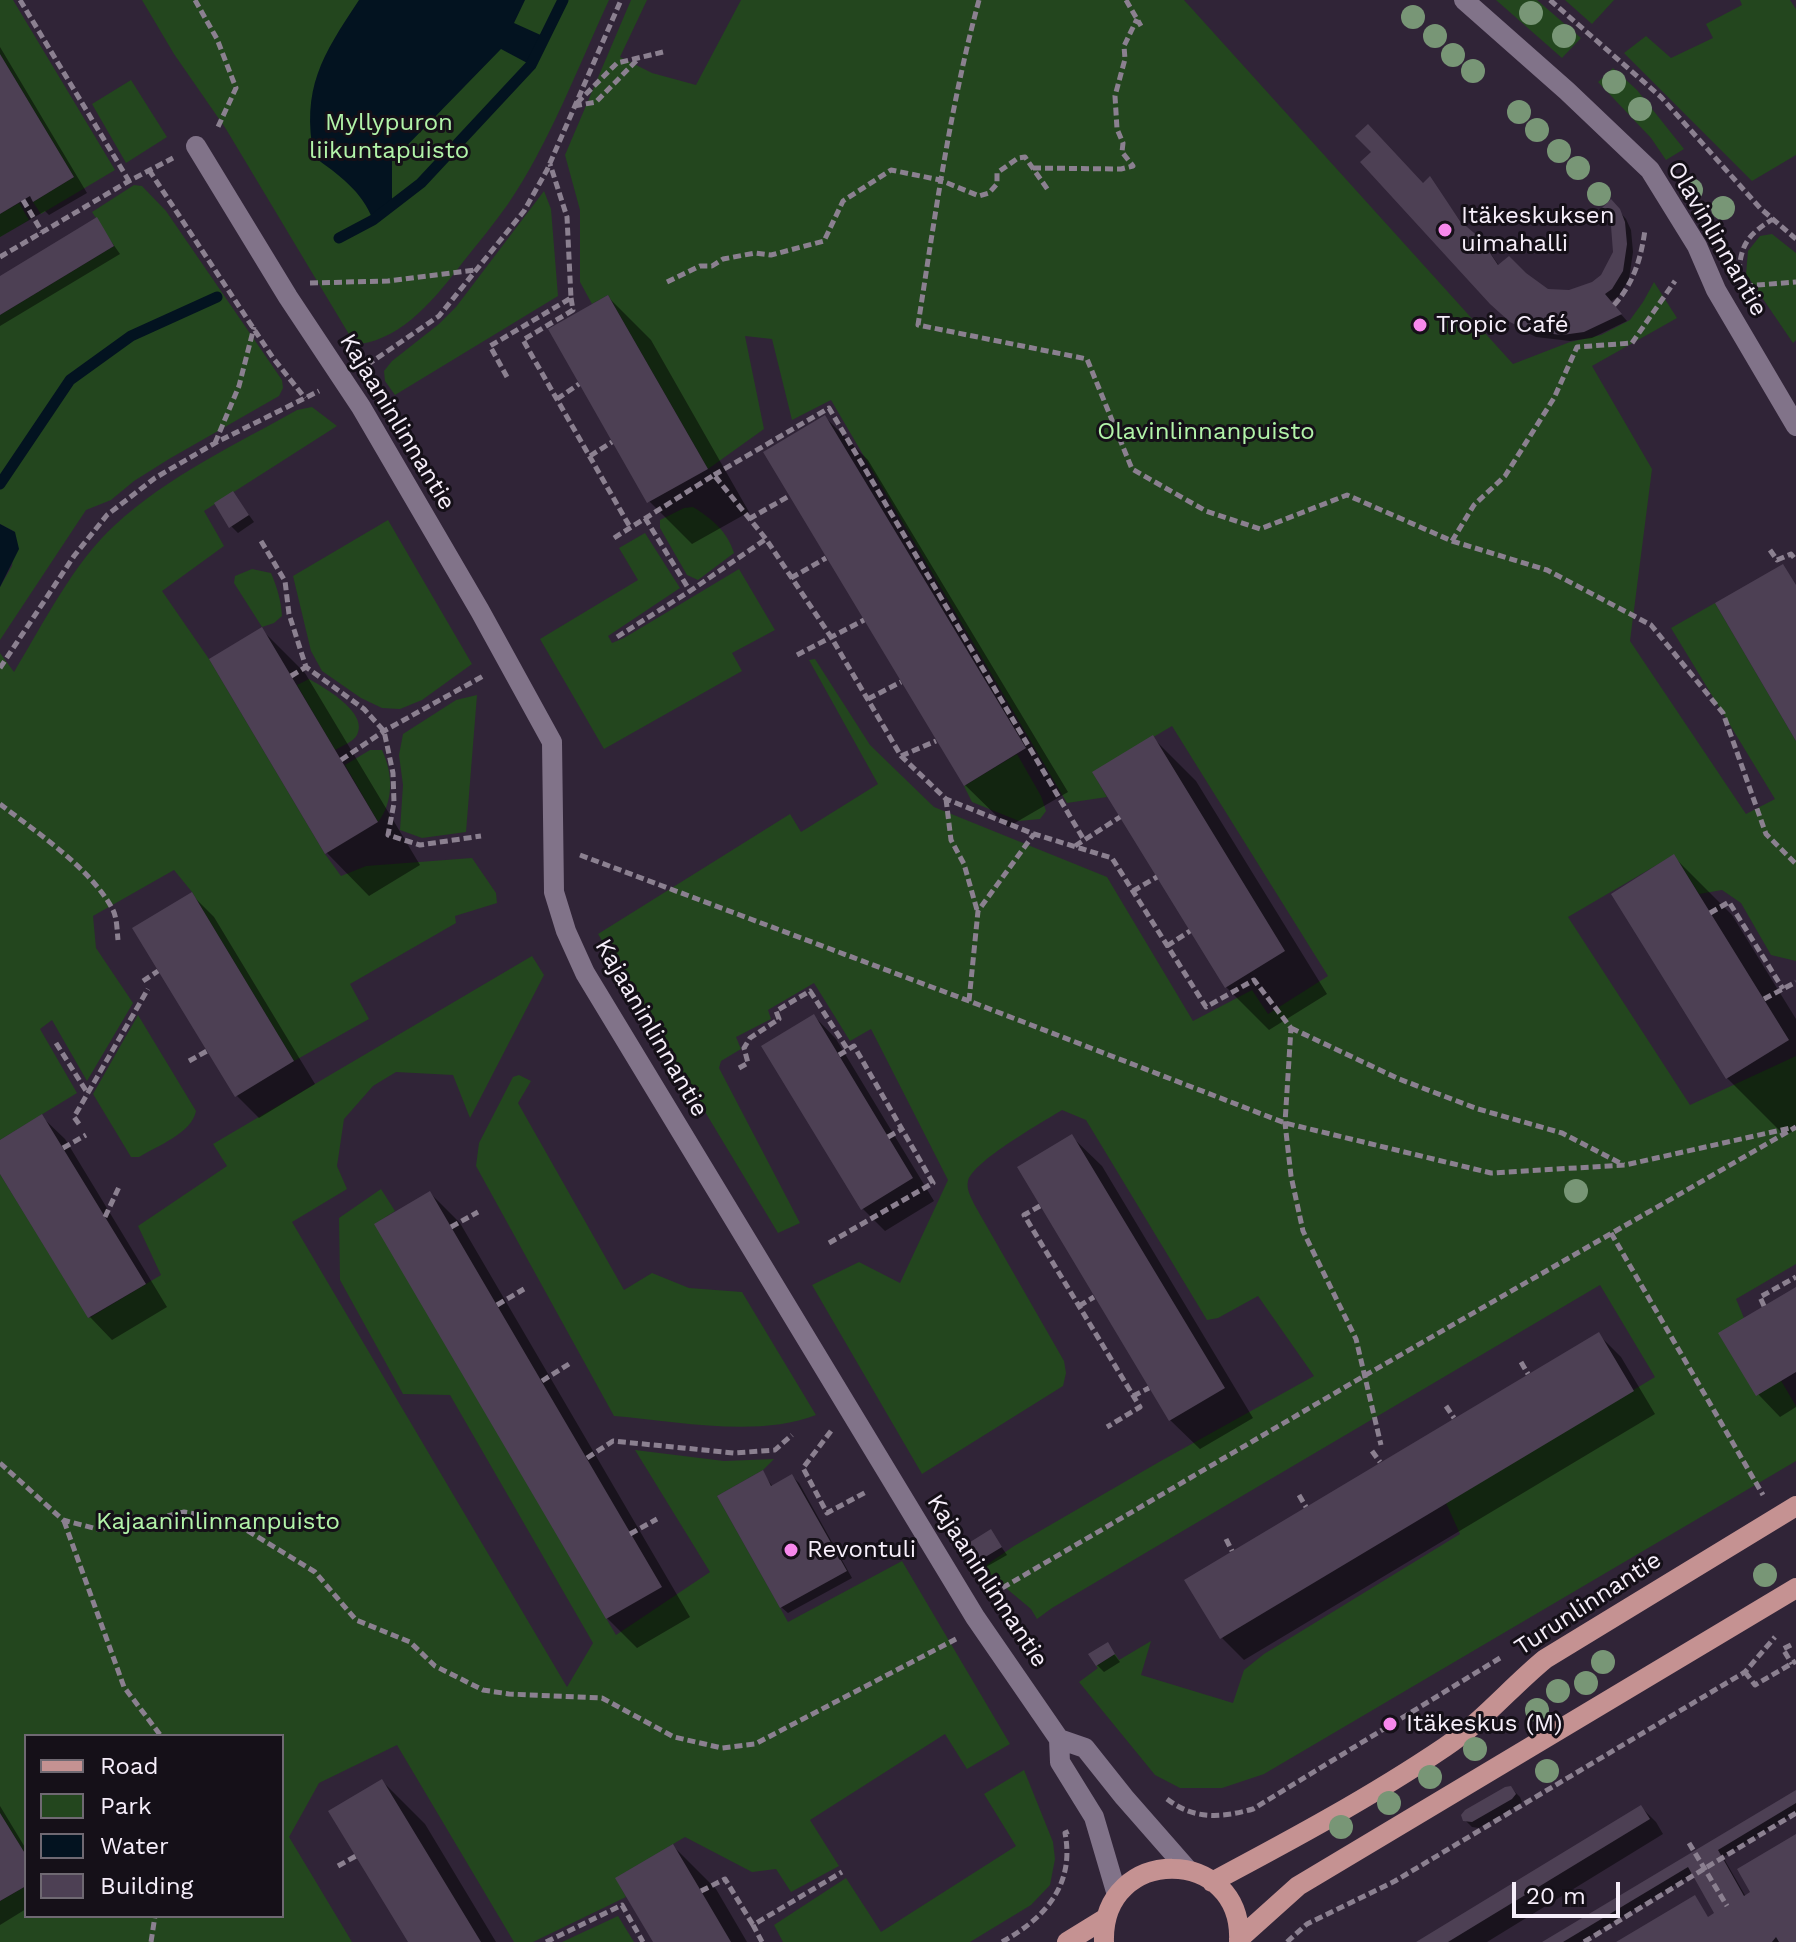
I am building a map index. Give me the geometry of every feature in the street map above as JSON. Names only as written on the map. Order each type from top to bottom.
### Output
[{"type":"main road","name":"Turunlinnantie","points":[[1212,1882],[1296,1837],[1446,1746],[1545,1659],[1796,1506]]},
{"type":"main road","points":[[1239,1940],[1298,1886],[1796,1588]]},
{"type":"main road","points":[[1104,1942],[1106,1918],[1117,1895],[1137,1877],[1162,1868],[1188,1870],[1222,1890],[1236,1913],[1239,1940]]},
{"type":"main road","points":[[1067,1942],[1106,1918]]},
{"type":"street","name":"Olavinlinnantie","points":[[1464,0],[1650,170],[1697,246],[1716,290],[1796,426]]},
{"type":"street","name":"Kajaaninlinnantie","points":[[196,146],[288,297],[361,407],[552,742],[554,892],[566,931],[585,973],[975,1617],[1059,1739],[1060,1762],[1094,1817],[1117,1895]]},
{"type":"street","name":"Kajaaninlinnantie","points":[[1059,1739],[1085,1748],[1188,1870]]},
{"type":"path","points":[[20,0],[129,181]]},
{"type":"path","points":[[0,257],[129,181],[196,146],[216,130],[236,88],[217,39],[195,0]]},
{"type":"path","points":[[365,366],[439,316],[524,211],[550,164],[621,0]]},
{"type":"path","points":[[979,0],[963,57],[918,325],[1087,359],[1132,469],[1206,511],[1260,529],[1347,495],[1452,541],[1547,570],[1651,625],[1723,713],[1766,834],[1796,864]]},
{"type":"path","points":[[1126,0],[1141,26]]},
{"type":"path","points":[[1550,0],[1661,97],[1760,208],[1796,239]]},
{"type":"path","points":[[1032,168],[1121,169],[1133,166],[1122,152],[1115,96],[1125,59],[1124,46],[1137,19]]},
{"type":"path","points":[[573,106],[617,63],[663,52]]},
{"type":"path","points":[[573,106],[596,102],[639,58]]},
{"type":"path","points":[[667,282],[723,259],[755,253],[771,255],[824,241],[843,201],[891,170],[940,180],[979,196],[989,193],[997,184],[997,173],[1018,158],[1025,157],[1048,190]]},
{"type":"path","points":[[550,164],[567,217],[573,310],[523,340],[630,527]]},
{"type":"path","points":[[149,170],[273,358],[305,398]]},
{"type":"path","points":[[23,200],[42,232]]},
{"type":"path","points":[[1739,277],[1740,250],[1756,230],[1773,219]]},
{"type":"path","points":[[1614,305],[1626,292],[1635,274],[1645,230]]},
{"type":"path","points":[[309,283],[388,281],[476,270]]},
{"type":"path","points":[[1452,541],[1474,505],[1505,476],[1554,398],[1577,347],[1632,343],[1675,281]]},
{"type":"path","points":[[1745,286],[1796,282]]},
{"type":"path","points":[[507,377],[490,346],[571,298]]},
{"type":"path","points":[[215,443],[239,386],[254,326]]},
{"type":"path","points":[[557,399],[579,384]]},
{"type":"path","points":[[0,668],[74,556],[107,515],[155,478],[215,443],[322,389]]},
{"type":"path","points":[[614,538],[829,408],[1084,840]]},
{"type":"path","points":[[590,456],[612,442]]},
{"type":"path","points":[[714,475],[766,539],[831,637],[901,756],[946,799],[1034,834],[1112,858],[1206,1007],[1254,980],[1291,1028],[1399,1079],[1478,1109],[1562,1133],[1625,1165]]},
{"type":"path","points":[[749,519],[789,496]]},
{"type":"path","points":[[645,518],[690,591]]},
{"type":"path","points":[[617,637],[766,539]]},
{"type":"path","points":[[261,541],[285,581],[289,614],[306,667],[364,709],[384,731],[393,773],[394,803],[388,835],[420,845],[481,836]]},
{"type":"path","points":[[1770,550],[1777,560],[1791,554],[1796,560]]},
{"type":"path","points":[[791,578],[826,558]]},
{"type":"path","points":[[797,655],[864,620]]},
{"type":"path","points":[[291,676],[306,667]]},
{"type":"path","points":[[341,760],[384,731],[488,673]]},
{"type":"path","points":[[868,699],[901,682]]},
{"type":"path","points":[[901,756],[936,741]]},
{"type":"path","points":[[946,799],[951,840],[964,864],[978,911],[969,1001]]},
{"type":"path","points":[[0,804],[58,849],[99,890],[114,912],[118,940]]},
{"type":"path","points":[[1074,846],[1120,817]]},
{"type":"path","points":[[978,911],[1034,834]]},
{"type":"path","points":[[552,845],[1285,1123],[1491,1173],[1625,1165],[1796,1127]]},
{"type":"path","points":[[1133,891],[1157,877]]},
{"type":"path","points":[[1710,913],[1729,902],[1783,989]]},
{"type":"path","points":[[1167,946],[1190,931]]},
{"type":"path","points":[[143,981],[158,971]]},
{"type":"path","points":[[1764,999],[1796,982]]},
{"type":"path","points":[[79,1124],[74,1117],[148,989]]},
{"type":"path","points":[[739,1068],[748,1063],[744,1048],[750,1038],[779,1019],[776,1011],[810,991],[848,1050]]},
{"type":"path","points":[[1291,1028],[1285,1123],[1291,1176],[1303,1231],[1356,1339],[1381,1445]]},
{"type":"path","points":[[56,1043],[88,1094]]},
{"type":"path","points":[[829,1243],[933,1183],[854,1046],[839,1055]]},
{"type":"path","points":[[189,1061],[207,1051]]},
{"type":"path","points":[[990,1596],[1796,1127]]},
{"type":"path","points":[[888,1137],[902,1129]]},
{"type":"path","points":[[63,1148],[86,1135]]},
{"type":"path","points":[[105,1217],[119,1187]]},
{"type":"path","points":[[1040,1206],[1024,1215],[1140,1407],[1107,1427]]},
{"type":"path","points":[[451,1227],[478,1212]]},
{"type":"path","points":[[1611,1233],[1765,1499]]},
{"type":"path","points":[[1764,1306],[1760,1297],[1796,1277]]},
{"type":"path","points":[[497,1305],[524,1289]]},
{"type":"path","points":[[1079,1306],[1094,1297]]},
{"type":"path","points":[[1521,1362],[1528,1374]]},
{"type":"path","points":[[542,1381],[569,1364]]},
{"type":"path","points":[[1133,1396],[1149,1388]]},
{"type":"path","points":[[1446,1406],[1454,1418]]},
{"type":"path","points":[[827,1513],[803,1468],[831,1430]]},
{"type":"path","points":[[587,1458],[613,1441],[734,1453],[775,1450],[792,1435]]},
{"type":"path","points":[[1372,1451],[1380,1462]]},
{"type":"path","points":[[0,1463],[63,1520],[97,1529],[184,1512],[230,1520],[315,1572],[356,1620],[410,1642],[435,1666],[483,1690],[602,1698],[674,1737],[722,1748],[755,1744],[789,1728],[869,1682],[956,1639],[975,1617]]},
{"type":"path","points":[[817,1518],[868,1491]]},
{"type":"path","points":[[1299,1495],[1306,1507]]},
{"type":"path","points":[[630,1534],[657,1519]]},
{"type":"path","points":[[63,1520],[124,1687],[159,1734]]},
{"type":"path","points":[[1226,1539],[1232,1551]]},
{"type":"path","points":[[1287,1942],[1307,1924],[1395,1881],[1745,1672],[1771,1639],[1783,1632]]},
{"type":"path","points":[[1745,1672],[1755,1685],[1794,1663],[1783,1649],[1791,1645]]},
{"type":"path","points":[[1157,1791],[1179,1808],[1210,1818],[1253,1809]]},
{"type":"path","points":[[1584,1942],[1796,1813]]},
{"type":"path","points":[[1002,1942],[1037,1918],[1056,1896],[1069,1854],[1065,1833]]},
{"type":"path","points":[[1689,1843],[1727,1906]]},
{"type":"path","points":[[338,1866],[356,1856]]},
{"type":"path","points":[[753,1925],[842,1872]]},
{"type":"path","points":[[701,1891],[725,1879],[762,1942]]},
{"type":"path","points":[[546,1942],[622,1905],[643,1942]]},
{"type":"path","points":[[151,1942],[155,1918]]},
{"type":"green space","points":[[0,0],[13,0],[115,170],[41,214],[33,202],[74,177],[0,54]]},
{"type":"green space","name":"Myllypuron liikuntapuisto","points":[[142,0],[609,0],[550,131],[503,211],[418,314],[391,333],[360,344],[350,336],[226,129],[174,54]]},
{"type":"green space","name":"Olavinlinnanpuisto","points":[[631,0],[647,0],[620,57],[652,73],[696,85],[741,0],[1184,0],[1513,364],[1570,342],[1601,335],[1630,320],[1654,282],[1677,318],[1592,366],[1652,469],[1630,641],[1746,814],[1775,799],[1671,628],[1715,603],[1796,741],[1796,961],[1771,955],[1741,903],[1722,890],[1699,894],[1674,855],[1568,917],[1690,1105],[1796,1056],[1796,1264],[1736,1299],[1796,1406],[1796,1461],[1264,1774],[1222,1788],[1180,1788],[1155,1775],[1079,1682],[1115,1654],[1119,1660],[1151,1641],[1141,1675],[1233,1703],[1244,1670],[1264,1654],[1460,1534],[1446,1503],[1655,1377],[1600,1285],[1037,1619],[1031,1609],[982,1568],[1014,1546],[1159,1462],[1314,1376],[1258,1296],[1218,1318],[1207,1320],[1086,1120],[1062,1110],[982,1163],[968,1184],[974,1204],[1064,1361],[1066,1373],[1063,1386],[922,1474],[812,1285],[859,1262],[900,1283],[948,1180],[871,1029],[850,1041],[814,983],[768,1010],[771,1019],[736,1037],[741,1049],[721,1061],[719,1068],[800,1223],[778,1233],[598,934],[790,814],[801,832],[878,784],[809,660],[815,659],[870,745],[934,807],[1107,877],[1193,1021],[1252,990],[1268,1014],[1328,976],[1172,726],[1093,773],[1107,797],[1067,803],[831,400],[792,420],[772,339],[745,336],[764,429],[708,469],[608,295],[592,304],[580,282],[580,210],[565,155]]},
{"type":"green space","points":[[1496,0],[1537,0],[1581,38],[1562,58]]},
{"type":"green space","points":[[1565,0],[1614,0],[1592,24]]},
{"type":"green space","points":[[1740,0],[1790,0],[1796,9],[1796,155],[1752,181],[1624,53],[1646,36],[1671,58],[1713,38],[1706,24],[1742,5]]},
{"type":"green space","points":[[1613,68],[1637,90],[1684,149],[1666,160],[1651,138],[1598,82]]},
{"type":"green space","points":[[131,80],[167,137],[126,163],[92,104]]},
{"type":"green space","points":[[134,185],[142,186],[166,211],[282,380],[283,388],[279,396],[169,459],[111,500],[86,510],[0,640],[0,587],[12,566],[15,532],[0,524],[0,315],[114,246],[92,212]]},
{"type":"green space","points":[[544,191],[551,209],[558,296],[395,395],[385,381],[384,371],[456,307]]},
{"type":"green space","points":[[19,203],[29,220],[0,237],[0,214]]},
{"type":"green space","points":[[1772,234],[1796,253],[1796,340],[1793,343],[1746,274],[1748,251],[1760,236]]},
{"type":"green space","points":[[312,407],[337,426],[204,511],[224,546],[162,591],[209,659],[341,876],[366,866],[472,858],[496,893],[497,903],[455,916],[456,923],[350,984],[369,1019],[294,1061],[192,892],[174,870],[93,916],[96,948],[133,1003],[87,1081],[52,1020],[40,1029],[77,1093],[0,1140],[0,653],[14,672],[60,594],[86,557],[135,507],[226,449],[297,410]]},
{"type":"green space","points":[[693,507],[718,526],[728,538],[734,553],[698,580],[687,575],[660,528],[660,520]]},
{"type":"green space","points":[[388,520],[472,664],[422,700],[400,709],[382,708],[361,698],[322,671],[311,651],[293,576]]},
{"type":"green space","points":[[645,533],[680,588],[608,636],[612,643],[739,569],[775,630],[732,653],[742,671],[604,749],[540,639],[638,580],[619,548]]},
{"type":"green space","points":[[252,569],[271,573],[281,604],[282,616],[262,627],[234,583],[235,576]]},
{"type":"green space","points":[[309,679],[344,702],[357,718],[357,735],[335,750],[297,685]]},
{"type":"green space","points":[[477,695],[466,832],[422,838],[400,830],[403,785],[399,755],[403,734],[456,700]]},
{"type":"green space","points":[[370,750],[382,750],[390,778],[387,806],[378,822],[345,765]]},
{"type":"green space","points":[[1017,754],[1041,796],[1046,811],[1040,819],[1019,821],[972,802],[964,786]]},
{"type":"green space","name":"Kajaaninlinnanpuisto","points":[[532,956],[544,975],[470,1118],[453,1075],[396,1072],[373,1086],[344,1119],[337,1166],[347,1189],[292,1222],[567,1687],[593,1643],[450,1395],[403,1394],[340,1280],[339,1218],[381,1189],[395,1211],[375,1224],[616,1635],[710,1572],[635,1450],[724,1461],[774,1459],[763,1470],[717,1496],[788,1622],[902,1561],[1010,1744],[967,1769],[945,1734],[810,1820],[839,1866],[791,1892],[776,1869],[752,1872],[685,1837],[616,1878],[626,1897],[533,1942],[514,1942],[397,1745],[319,1783],[289,1837],[352,1942],[0,1942],[0,1901],[24,1887],[24,1918],[284,1918],[284,1734],[24,1734],[24,1852],[0,1813],[0,1174],[89,1318],[161,1275],[138,1226],[227,1166],[213,1144]]},
{"type":"green space","points":[[138,1015],[196,1111],[181,1132],[139,1157],[131,1157],[93,1094]]},
{"type":"green space","points":[[519,1075],[531,1081],[518,1103],[624,1290],[652,1273],[689,1288],[742,1292],[816,1415],[769,1426],[743,1427],[614,1416],[476,1166],[479,1143],[513,1077]]},
{"type":"green space","points":[[1024,1770],[1053,1842],[1055,1859],[1050,1885],[1031,1905],[970,1942],[783,1942],[774,1925],[846,1878],[881,1932],[1016,1846],[984,1794]]},
{"type":"green space","points":[[618,1916],[634,1942],[562,1942]]},
{"type":"water","points":[[359,0],[525,0],[514,23],[545,37],[531,65],[501,49],[392,161],[392,207],[373,220],[356,192],[314,157],[311,133],[310,111],[318,74],[325,56]]},
{"type":"water","points":[[0,524],[15,532],[19,549],[0,587]]},
{"type":"building","points":[[0,54],[74,177],[33,202],[30,196],[0,214]]},
{"type":"building","name":"Itäkeskuksen uimahalli","points":[[1368,124],[1423,183],[1430,176],[1460,221],[1480,238],[1498,265],[1509,256],[1548,289],[1569,290],[1592,282],[1601,275],[1613,252],[1611,226],[1601,209],[1611,199],[1620,209],[1625,222],[1627,244],[1623,271],[1612,289],[1605,294],[1622,314],[1584,332],[1562,335],[1527,331],[1510,322],[1360,162],[1371,152],[1355,136]]},
{"type":"building","points":[[97,217],[114,246],[0,315],[0,276]]},
{"type":"building","points":[[608,295],[708,469],[647,503],[548,329]]},
{"type":"building","points":[[825,415],[1026,748],[964,786],[763,452]]},
{"type":"building","points":[[233,491],[249,515],[229,528],[214,503]]},
{"type":"building","points":[[1783,564],[1796,585],[1796,741],[1715,603]]},
{"type":"building","points":[[262,627],[378,822],[325,854],[209,659]]},
{"type":"building","points":[[1153,735],[1285,951],[1225,988],[1092,772]]},
{"type":"building","points":[[1674,854],[1789,1040],[1726,1079],[1611,894]]},
{"type":"building","points":[[192,892],[294,1061],[235,1097],[132,928]]},
{"type":"building","points":[[814,1014],[913,1178],[861,1210],[761,1046]]},
{"type":"building","points":[[42,1114],[146,1284],[88,1318],[0,1174],[0,1140]]},
{"type":"building","points":[[1072,1134],[1225,1388],[1169,1421],[1017,1167]]},
{"type":"building","points":[[430,1191],[662,1587],[606,1619],[374,1224]]},
{"type":"building","points":[[1796,1287],[1796,1372],[1756,1396],[1718,1333]]},
{"type":"building","points":[[1599,1332],[1634,1391],[1220,1639],[1184,1580]]},
{"type":"building","name":"Revontuli","points":[[763,1470],[771,1486],[792,1474],[847,1571],[780,1608],[717,1496]]},
{"type":"building","points":[[991,1529],[1002,1547],[977,1562],[967,1544]]},
{"type":"building","points":[[1108,1642],[1115,1654],[1096,1666],[1088,1654]]},
{"type":"building","points":[[382,1779],[481,1942],[408,1942],[328,1811]]},
{"type":"building","points":[[1511,1786],[1516,1794],[1512,1799],[1472,1822],[1463,1821],[1461,1815],[1465,1810]]},
{"type":"building","points":[[1796,1790],[1796,1803],[1718,1850],[1744,1896],[1750,1892],[1737,1869],[1796,1834],[1796,1942],[1779,1942],[1776,1937],[1772,1942],[1616,1942],[1695,1895],[1708,1917],[1714,1913],[1688,1867],[1563,1942],[1542,1942]]},
{"type":"building","points":[[1641,1805],[1650,1819],[1448,1942],[1416,1942]]},
{"type":"building","points":[[0,1813],[24,1852],[24,1887],[0,1901]]},
{"type":"building","points":[[673,1844],[731,1942],[653,1942],[615,1878]]},
{"type":"waterway","points":[[339,238],[373,220],[421,183],[531,65],[563,0]]},
{"type":"waterway","points":[[0,484],[70,380],[131,336],[217,297]]},
{"type":"place","name":"Itäkeskuksen uimahalli","points":[[1445,230]]},
{"type":"place","name":"Tropic Café","points":[[1420,325]]},
{"type":"place","name":"Revontuli","points":[[791,1550]]},
{"type":"place","name":"Itäkeskus (M)","points":[[1390,1724]]}]
